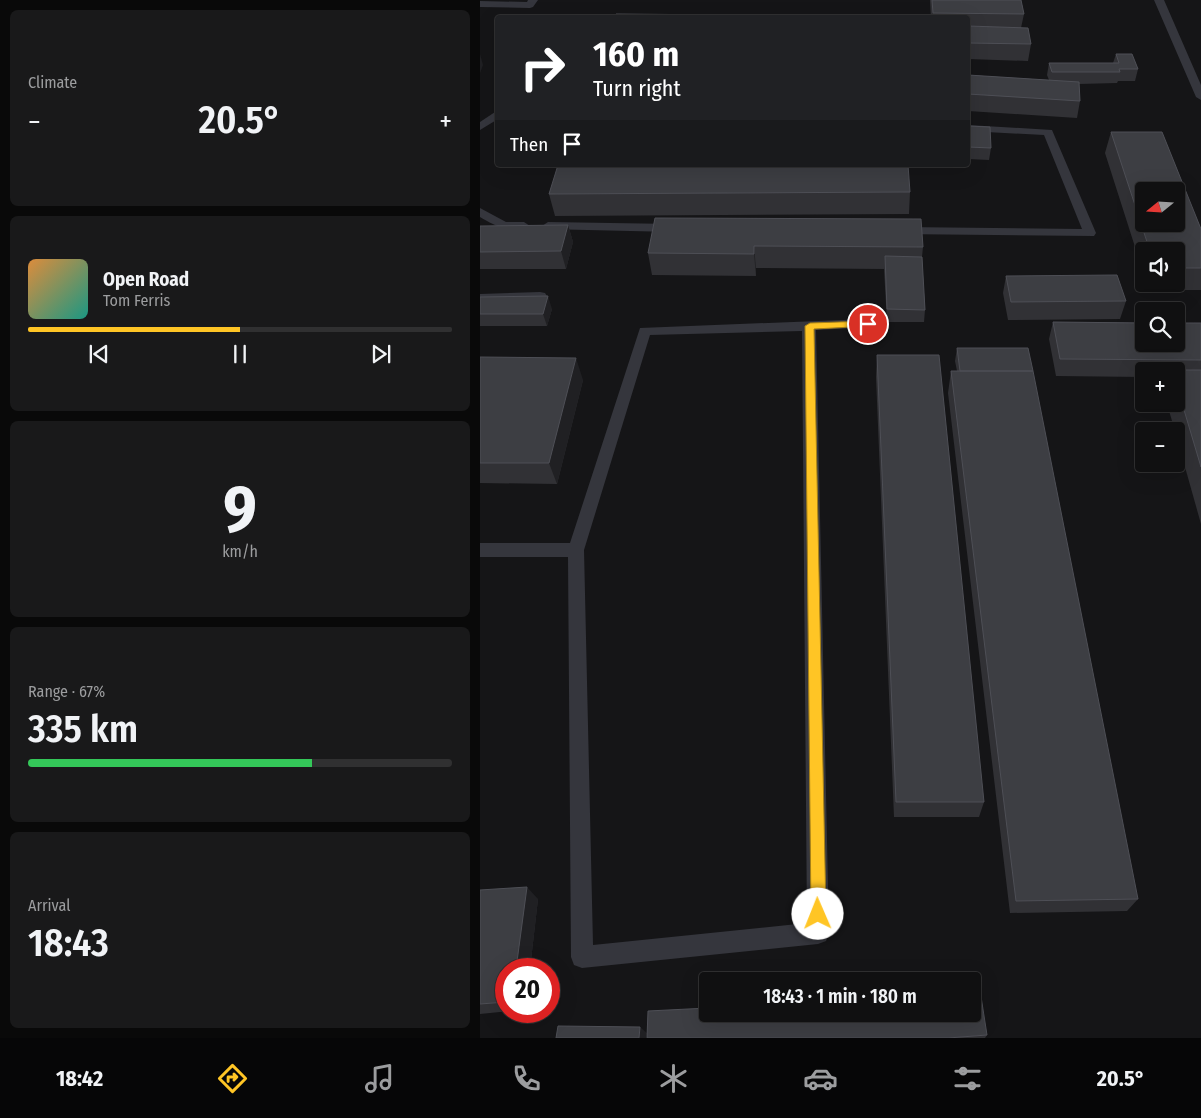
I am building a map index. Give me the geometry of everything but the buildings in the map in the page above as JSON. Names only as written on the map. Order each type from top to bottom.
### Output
[{"type":"lane","points":[[480,4],[530,5],[533,0]]},
{"type":"lane","points":[[1159,0],[1201,97]]},
{"type":"lane","points":[[480,127],[495,114]]},
{"type":"lane","points":[[891,231],[1090,233],[1048,132],[970,128]]},
{"type":"lane","points":[[480,212],[504,226],[683,228]]},
{"type":"lane","points":[[480,298],[540,296]]},
{"type":"lane","points":[[810,326],[818,933],[582,957],[576,550],[645,331],[868,324]]},
{"type":"lane","points":[[480,550],[576,550]]},
{"type":"route","points":[[818,914],[810,326],[868,324]]}]
